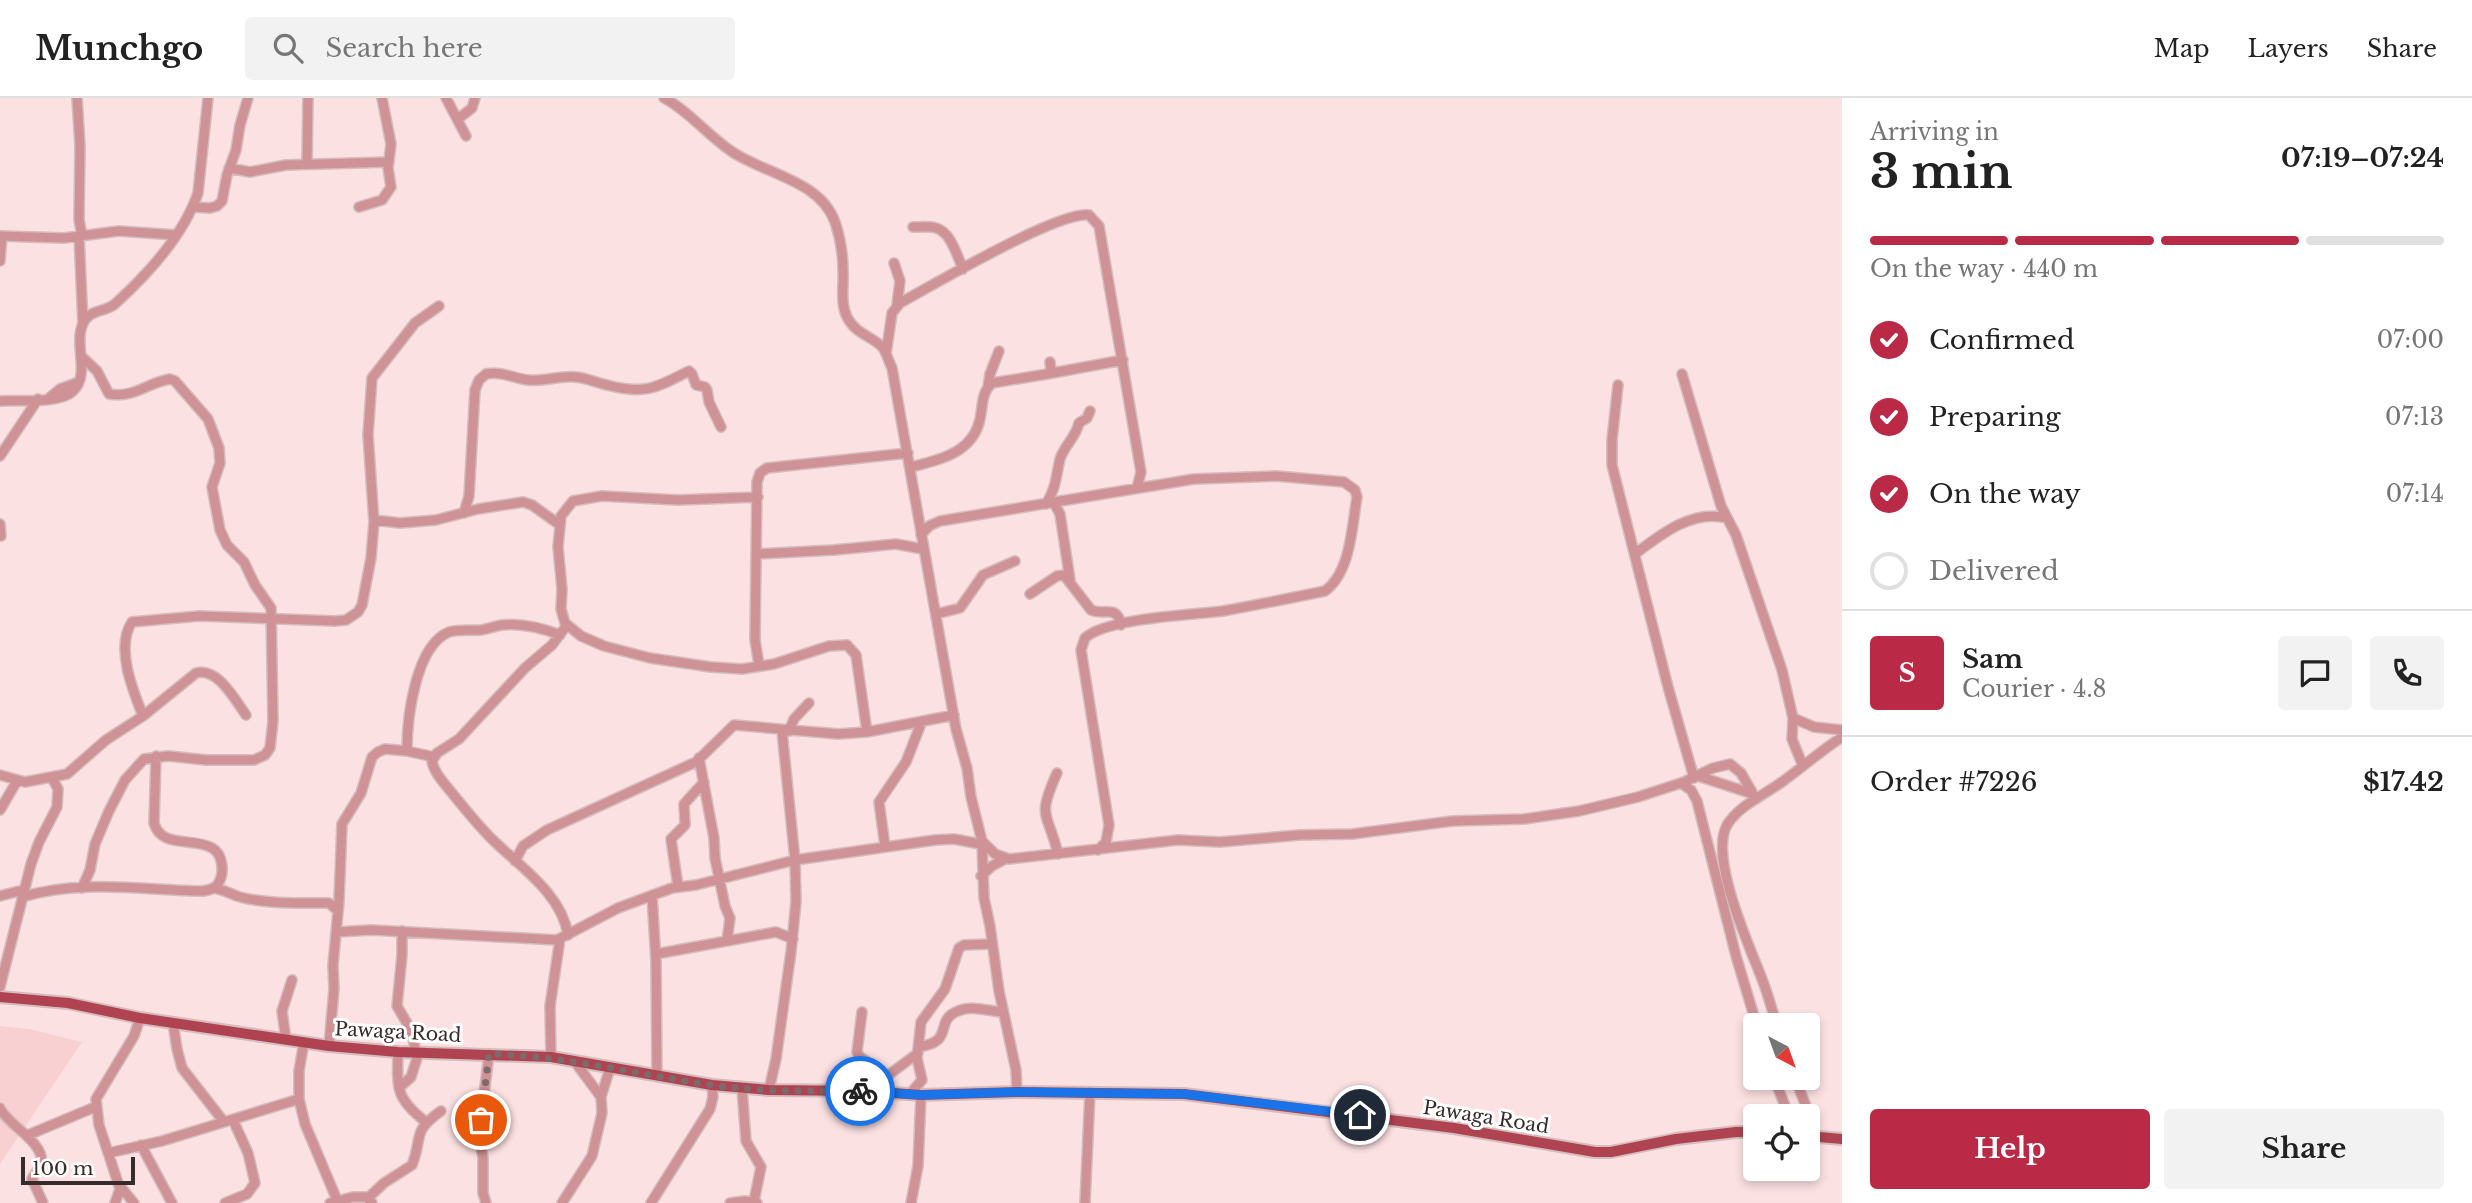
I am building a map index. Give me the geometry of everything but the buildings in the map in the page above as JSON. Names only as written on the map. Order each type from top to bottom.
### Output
[{"type":"main road","name":"Pawaga Road","points":[[0,997],[68,1003],[140,1018],[329,1046],[398,1052],[551,1057],[742,1088],[915,1095],[1017,1092],[1184,1094],[1454,1128],[1595,1152],[1743,1133]]},
{"type":"main road","points":[[1820,1138],[1842,1139]]},
{"type":"street","points":[[0,456],[43,399],[79,382],[81,376],[80,342],[83,324],[77,98]]},
{"type":"street","points":[[83,324],[93,312],[108,309],[116,303],[149,269],[187,220],[198,192],[208,98]]},
{"type":"street","points":[[193,207],[210,208],[222,201],[248,98]]},
{"type":"street","points":[[307,163],[308,98]]},
{"type":"street","points":[[359,207],[382,200],[390,191],[391,144],[382,98]]},
{"type":"street","points":[[446,98],[466,136]]},
{"type":"street","points":[[458,119],[471,107],[475,98]]},
{"type":"street","points":[[664,98],[732,152],[809,191],[822,201],[834,220],[840,246],[846,315],[857,331],[882,347],[892,368],[911,467],[923,550],[981,843],[981,876],[1003,1012],[1016,1070],[1017,1092]]},
{"type":"street","points":[[229,169],[250,172],[307,163],[389,162]]},
{"type":"street","points":[[897,305],[995,251],[1066,218],[1089,215],[1099,226],[1123,360],[1141,472],[1137,488]]},
{"type":"street","points":[[913,227],[936,228],[943,232],[953,246],[963,269]]},
{"type":"street","points":[[0,261],[1,236],[40,239],[120,231],[176,235]]},
{"type":"street","points":[[886,354],[900,281],[894,263]]},
{"type":"street","points":[[143,716],[128,671],[127,631],[132,622],[199,616],[335,621],[353,617],[362,605],[374,520],[369,435],[372,378],[415,323],[439,306]]},
{"type":"street","points":[[911,467],[956,454],[970,439],[980,421],[982,402],[999,351]]},
{"type":"street","points":[[81,356],[97,371],[109,394],[136,393],[170,379],[175,381],[208,419],[220,457],[212,487],[220,530],[227,545],[244,562],[254,585],[271,608],[273,722],[270,748],[265,755],[254,760],[156,757],[144,759],[125,780],[95,844],[90,870],[82,888]]},
{"type":"street","points":[[988,387],[995,382],[1123,360]]},
{"type":"street","points":[[1047,374],[1051,370],[1050,362]]},
{"type":"street","points":[[464,513],[469,496],[475,390],[479,380],[486,374],[504,373],[527,380],[576,377],[630,391],[641,391],[689,371],[696,385],[707,390],[720,427]]},
{"type":"street","points":[[1682,374],[1718,496],[1736,535],[1782,670],[1793,718],[1793,738],[1802,766]]},
{"type":"street","points":[[1618,385],[1612,465],[1696,777]]},
{"type":"street","points":[[0,401],[43,399]]},
{"type":"street","points":[[1050,503],[1064,450],[1090,411]]},
{"type":"street","points":[[759,665],[755,640],[756,554],[758,478],[764,469],[908,453]]},
{"type":"street","points":[[921,535],[929,526],[940,521],[1194,479],[1276,476],[1345,482],[1355,489],[1357,497],[1340,574],[1325,591],[1225,610],[1148,619],[1091,632],[1082,643],[1109,825],[1106,842],[1098,850]]},
{"type":"street","points":[[758,497],[678,500],[602,496],[573,501],[565,508],[560,525],[558,547],[562,617],[567,625],[592,642],[636,655],[719,668],[741,669],[774,664],[828,646],[847,645],[856,655],[867,732]]},
{"type":"street","points":[[374,520],[400,523],[436,520],[523,502],[532,505],[560,525]]},
{"type":"street","points":[[1050,503],[1060,514],[1070,582]]},
{"type":"street","points":[[1635,554],[1685,522],[1702,516],[1717,515],[1727,518]]},
{"type":"street","points":[[0,523],[1,536]]},
{"type":"street","points":[[756,554],[896,544],[923,550]]},
{"type":"street","points":[[936,614],[960,608],[983,575],[1015,561]]},
{"type":"street","points":[[1030,594],[1060,575],[1070,582],[1091,610],[1115,612],[1119,615],[1121,625]]},
{"type":"street","points":[[407,751],[409,708],[417,679],[426,656],[440,638],[450,631],[501,625],[544,629],[560,635]]},
{"type":"street","points":[[551,1057],[550,1006],[565,920],[559,908],[515,860],[470,817],[434,769],[432,761],[459,738],[567,625]]},
{"type":"street","points":[[0,775],[25,782],[67,774],[106,740],[143,716],[170,692],[202,672],[211,674],[222,683],[246,715]]},
{"type":"street","points":[[769,1090],[776,1059],[796,902],[785,731],[809,703]]},
{"type":"street","points":[[515,860],[523,846],[547,830],[689,765],[734,725],[838,734],[867,732],[954,715]]},
{"type":"street","points":[[1793,718],[1814,727],[1842,730]]},
{"type":"street","points":[[885,846],[880,802],[906,762],[922,721]]},
{"type":"street","points":[[1772,1013],[1733,900],[1723,857],[1722,838],[1733,817],[1754,797],[1842,737]]},
{"type":"street","points":[[329,1046],[342,824],[360,793],[372,757],[385,749],[434,757]]},
{"type":"street","points":[[156,757],[156,829],[166,838],[209,846],[216,851],[222,861],[221,874],[213,888]]},
{"type":"street","points":[[699,758],[725,906],[730,918],[727,941]]},
{"type":"street","points":[[981,876],[1005,859],[1178,840],[1220,842],[1300,835],[1352,834],[1453,821],[1524,819],[1579,811],[1638,797],[1730,764],[1741,773],[1754,797]]},
{"type":"street","points":[[1057,773],[1045,805],[1045,819],[1058,854]]},
{"type":"street","points":[[1696,777],[1754,797]]},
{"type":"street","points":[[0,987],[22,894],[39,842],[58,807],[58,789],[52,778]]},
{"type":"street","points":[[0,810],[17,781]]},
{"type":"street","points":[[678,886],[671,839],[685,825],[684,804],[704,782]]},
{"type":"street","points":[[1681,783],[1691,790],[1697,801],[1753,1013]]},
{"type":"street","points":[[337,932],[402,931],[564,937],[618,908],[678,886],[696,885],[795,860],[949,839],[981,843],[1005,859]]},
{"type":"street","points":[[0,896],[106,886],[190,891],[213,888],[229,891],[239,897],[269,901],[294,904],[329,903],[338,911]]},
{"type":"street","points":[[652,895],[656,954],[657,1075]]},
{"type":"street","points":[[399,1088],[411,1077],[418,1052],[411,1030],[397,1006],[402,931]]},
{"type":"street","points":[[656,954],[776,932],[793,939]]},
{"type":"street","points":[[911,1203],[918,1166],[915,1095],[922,1080],[920,1022],[945,989],[959,948],[964,945],[992,944]]},
{"type":"street","points":[[286,1040],[282,1011],[292,981]]},
{"type":"street","points":[[866,1091],[919,1050],[936,1043],[946,1021],[958,1012],[981,1008],[1003,1012]]},
{"type":"street","points":[[862,1012],[857,1052],[872,1065],[877,1082]]},
{"type":"street","points":[[134,1203],[120,1186],[95,1107],[102,1086],[134,1036],[140,1018]]},
{"type":"street","points":[[173,1023],[183,1068],[229,1121],[248,1153],[254,1187],[247,1194],[225,1203]]},
{"type":"street","points":[[304,1042],[299,1071],[299,1099],[305,1124],[327,1179],[332,1202],[358,1196],[370,1200],[384,1183],[411,1165],[417,1138],[426,1122],[441,1111]]},
{"type":"street","points":[[398,1052],[402,1099],[426,1122]]},
{"type":"street","points":[[486,1203],[483,1193],[480,1135],[489,1054]]},
{"type":"street","points":[[575,1062],[601,1097]]},
{"type":"street","points":[[562,1203],[595,1149],[602,1113],[601,1097],[610,1068]]},
{"type":"street","points":[[651,1203],[710,1109],[712,1085]]},
{"type":"street","points":[[730,1203],[756,1202],[761,1167],[746,1140],[742,1088]]},
{"type":"street","points":[[1086,1203],[1090,1092]]},
{"type":"street","points":[[108,1153],[229,1121],[299,1099]]},
{"type":"street","points":[[27,1135],[95,1107]]},
{"type":"street","points":[[0,1108],[10,1122],[27,1135],[42,1160],[32,1179],[43,1203]]},
{"type":"street","points":[[141,1145],[172,1203]]},
{"type":"street","points":[[115,1203],[120,1186]]},
{"type":"shaded area","points":[[0,1026],[30,1029],[82,1042],[0,1164]]},
{"type":"way so far","points":[[481,1120],[489,1054],[551,1057],[742,1088],[860,1091]]},
{"type":"route","points":[[860,1091],[921,1095],[1017,1092],[1184,1094],[1360,1115]]}]
